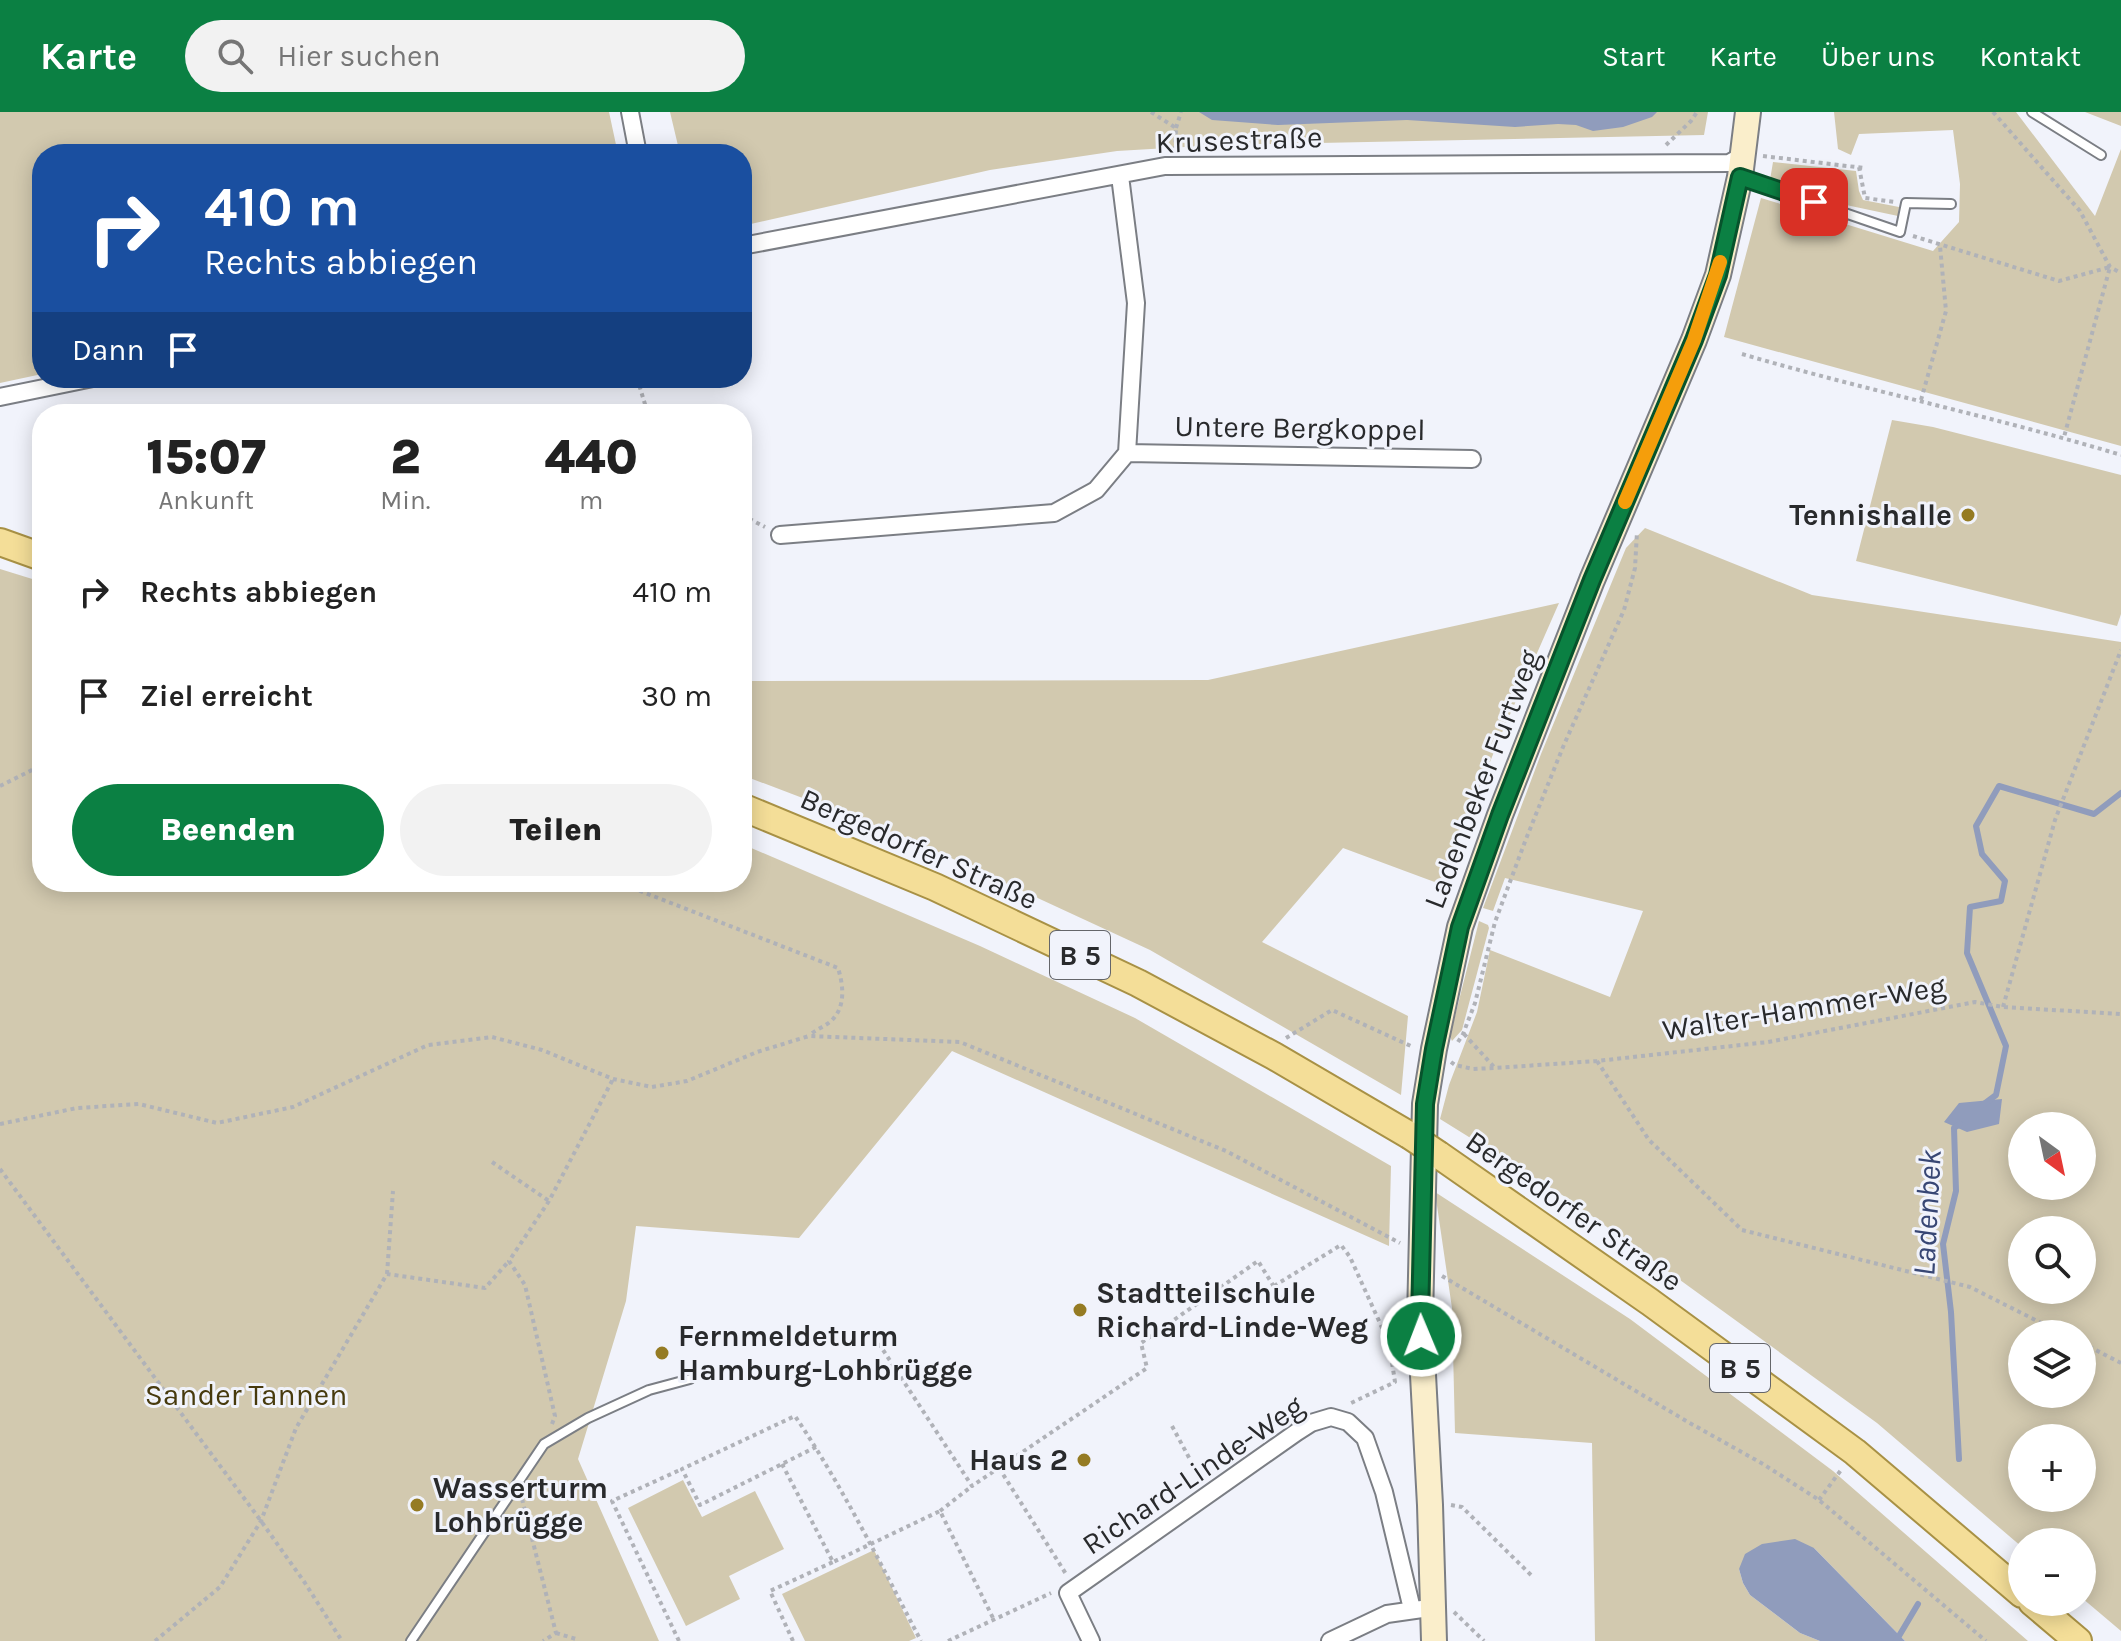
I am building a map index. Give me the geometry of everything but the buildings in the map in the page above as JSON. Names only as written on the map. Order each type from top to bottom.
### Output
[{"type":"main road","points":[[0,542],[32,553]]},
{"type":"main road","name":"Bergedorfer Straße","points":[[752,811],[935,887],[1138,983],[1274,1056],[1424,1146],[1650,1302],[1855,1452],[2008,1582]]},
{"type":"main road","points":[[2049,1616],[2078,1641]]},
{"type":"street","points":[[630,112],[636,144]]},
{"type":"street","name":"Ladenbeker Furtweg","points":[[1434,1641],[1426,1603],[1420,1319],[1425,1104],[1432,1054],[1460,927],[1500,815],[1592,580],[1694,340],[1718,275],[1748,163],[1748,112]]},
{"type":"street","name":"Krusestraße","points":[[752,244],[1173,166],[1748,163]]},
{"type":"street","name":"Untere Bergkoppel","points":[[1120,176],[1136,303],[1127,453],[1472,459]]},
{"type":"street","points":[[0,397],[34,388]]},
{"type":"street","points":[[780,535],[1054,513],[1096,490],[1127,453]]},
{"type":"street","name":"Richard-Linde-Weg","points":[[1091,1641],[1068,1593],[1311,1423],[1331,1417],[1355,1426],[1369,1447],[1426,1603]]},
{"type":"street","points":[[1330,1641],[1387,1614],[1426,1603]]},
{"type":"lane","points":[[2032,112],[2101,155]]},
{"type":"lane","points":[[1748,163],[1900,232],[1906,203],[1951,204]]},
{"type":"lane","points":[[411,1641],[544,1444],[588,1418],[649,1390],[690,1379]]},
{"type":"path","points":[[1151,112],[1176,128]]},
{"type":"path","points":[[1173,166],[1176,128],[1181,112]]},
{"type":"path","points":[[1644,163],[1677,135],[1697,112]]},
{"type":"path","points":[[1993,112],[2080,211],[2110,267],[2121,273]]},
{"type":"path","points":[[1748,163],[1861,167],[1865,198],[1906,203]]},
{"type":"path","points":[[1883,194],[1884,200]]},
{"type":"path","points":[[1900,232],[2059,281],[2110,267]]},
{"type":"path","points":[[1921,400],[1946,311],[1939,245]]},
{"type":"path","points":[[2064,437],[2110,267]]},
{"type":"path","points":[[1742,354],[1812,375],[2064,437],[2121,455]]},
{"type":"path","points":[[752,520],[780,535]]},
{"type":"path","points":[[1432,1054],[1463,1034],[1475,1003],[1495,924],[1526,839],[1573,723],[1624,610],[1635,568],[1637,521]]},
{"type":"path","points":[[2003,1007],[2055,820],[2121,650]]},
{"type":"path","points":[[0,786],[32,770]]},
{"type":"path","points":[[0,1124],[77,1108],[139,1104],[217,1123],[293,1107],[428,1045],[492,1037],[542,1050],[613,1079],[652,1087],[687,1081],[757,1052],[809,1036],[833,1020],[844,986],[838,968],[643,892]]},
{"type":"path","name":"Walter-Hammer-Weg","points":[[1274,1056],[1280,1041],[1332,1010],[1455,1065],[1473,1069],[1597,1061],[1768,1042],[1975,1002],[2003,1007],[2121,1014]]},
{"type":"path","points":[[1463,1034],[1495,1068]]},
{"type":"path","points":[[809,1036],[960,1042],[1226,1151],[1405,1246]]},
{"type":"path","points":[[1597,1061],[1649,1140],[1742,1230],[1970,1287],[2035,1320]]},
{"type":"path","points":[[387,1274],[485,1288],[509,1261],[549,1201],[613,1079]]},
{"type":"path","points":[[492,1162],[549,1201]]},
{"type":"path","points":[[0,1169],[261,1521],[342,1641]]},
{"type":"path","points":[[155,1641],[220,1587],[261,1521],[296,1428],[387,1274],[393,1191]]},
{"type":"path","points":[[1274,1286],[1341,1245],[1350,1257],[1389,1343],[1395,1382],[1345,1405],[1331,1417]]},
{"type":"path","points":[[509,1261],[525,1285],[555,1416],[544,1444]]},
{"type":"path","points":[[793,1641],[770,1591],[940,1511],[1147,1368],[1141,1343],[1258,1261],[1281,1298]]},
{"type":"path","points":[[1448,1281],[1763,1464],[1819,1500],[1986,1641]]},
{"type":"path","points":[[870,1330],[972,1486]]},
{"type":"path","points":[[2096,1350],[2121,1363]]},
{"type":"path","points":[[679,1641],[612,1501],[795,1416],[816,1447],[921,1641]]},
{"type":"path","points":[[1172,1426],[1210,1493]]},
{"type":"path","points":[[682,1469],[700,1505],[816,1447]]},
{"type":"path","points":[[1819,1500],[1855,1452]]},
{"type":"path","points":[[782,1464],[833,1562]]},
{"type":"path","points":[[999,1468],[1071,1583]]},
{"type":"path","points":[[518,1481],[556,1633]]},
{"type":"path","points":[[1449,1504],[1462,1507],[1531,1575]]},
{"type":"path","points":[[940,1511],[994,1620]]},
{"type":"path","points":[[948,1641],[1058,1589]]},
{"type":"path","points":[[1426,1603],[1484,1641]]},
{"type":"path","points":[[543,1641],[556,1633],[576,1641]]},
{"type":"green space","points":[[0,112],[609,112],[616,144],[32,144],[32,376],[0,383]]},
{"type":"green space","points":[[670,112],[1708,112],[1704,135],[1219,145],[1117,151],[990,170],[752,224],[752,144],[678,144]]},
{"type":"green space","points":[[1834,112],[2016,112],[2095,216],[2121,149],[2121,446],[1724,337],[1761,198],[1933,251],[1959,222],[1960,184],[1953,130],[1859,134],[1851,155],[1838,149]]},
{"type":"green space","points":[[2085,112],[2121,112],[2121,126]]},
{"type":"green space","points":[[1773,162],[1856,171],[1863,200],[1899,207],[1898,216],[1832,202],[1770,180]]},
{"type":"green space","points":[[1892,420],[1933,427],[2121,475],[2121,614],[2117,626],[1856,561]]},
{"type":"green space","points":[[1645,528],[1812,595],[2121,642],[2121,1631],[2096,1610],[2096,1528],[2008,1528],[2008,1535],[1877,1423],[1567,1198],[1440,1119],[1449,1085],[1477,1012],[1490,950],[1610,997],[1643,911],[1505,878],[1493,911],[1483,908],[1541,754],[1626,548]]},
{"type":"green space","name":"Sander Tannen","points":[[0,569],[32,579],[32,892],[752,892],[752,848],[980,946],[1135,1018],[1391,1166],[1389,1246],[952,1051],[799,1238],[636,1226],[626,1301],[578,1459],[659,1641],[0,1641]]},
{"type":"green space","points":[[1559,603],[1440,884],[1343,848],[1262,942],[1408,1016],[1401,1095],[1150,950],[910,839],[752,779],[752,681],[1208,680]]},
{"type":"green space","points":[[1479,921],[1489,928],[1462,1030],[1452,1041],[1450,1036]]},
{"type":"green space","points":[[1435,1192],[1630,1319],[1833,1471],[2028,1641],[1905,1641],[1814,1548],[1739,1569],[1750,1595],[1800,1633],[1820,1641],[1595,1641],[1592,1443],[1455,1433],[1452,1308]]},
{"type":"green space","points":[[683,1480],[702,1517],[755,1491],[784,1549],[729,1576],[740,1599],[686,1626],[628,1508]]},
{"type":"green space","points":[[874,1550],[916,1638],[909,1641],[805,1641],[782,1594]]},
{"type":"water","points":[[1199,112],[1657,112],[1652,117],[1623,127],[1593,131],[1576,125],[1515,127],[1407,120],[1278,125],[1212,120]]},
{"type":"water","points":[[2002,1099],[1999,1124],[1967,1132],[1944,1122],[1959,1103]]},
{"type":"water","points":[[1795,1539],[1814,1548],[1905,1641],[1820,1641],[1800,1633],[1750,1595],[1739,1569],[1745,1554],[1762,1544]]},
{"type":"waterway","name":"Ladenbek","points":[[1984,1104],[1996,1095],[2006,1046],[1967,953],[1970,907],[2001,901],[2005,881],[1982,854],[1976,826],[1999,786],[2094,814],[2121,793]]},
{"type":"waterway","name":"Ladenbek","points":[[1959,1459],[1951,1312],[1943,1244],[1956,1191],[1954,1128],[1960,1124]]},
{"type":"waterway","name":"Ladenbek","points":[[1896,1641],[1918,1604]]},
{"type":"slow traffic","points":[[1625,502],[1694,340],[1720,262]]},
{"type":"place","name":"Tennishalle","points":[[1968,515]]},
{"type":"place","name":"Stadtteilschule Richard-Linde-Weg","points":[[1080,1310]]},
{"type":"place","name":"Fernmeldeturm Hamburg-Lohbrügge","points":[[662,1353]]},
{"type":"place","name":"Haus 2","points":[[1084,1460]]},
{"type":"place","name":"Wasserturm Lohbrügge","points":[[417,1505]]},
{"type":"route","points":[[1421,1336],[1425,1104],[1460,927],[1500,815],[1592,580],[1694,340],[1718,275],[1740,177],[1814,202]]}]
